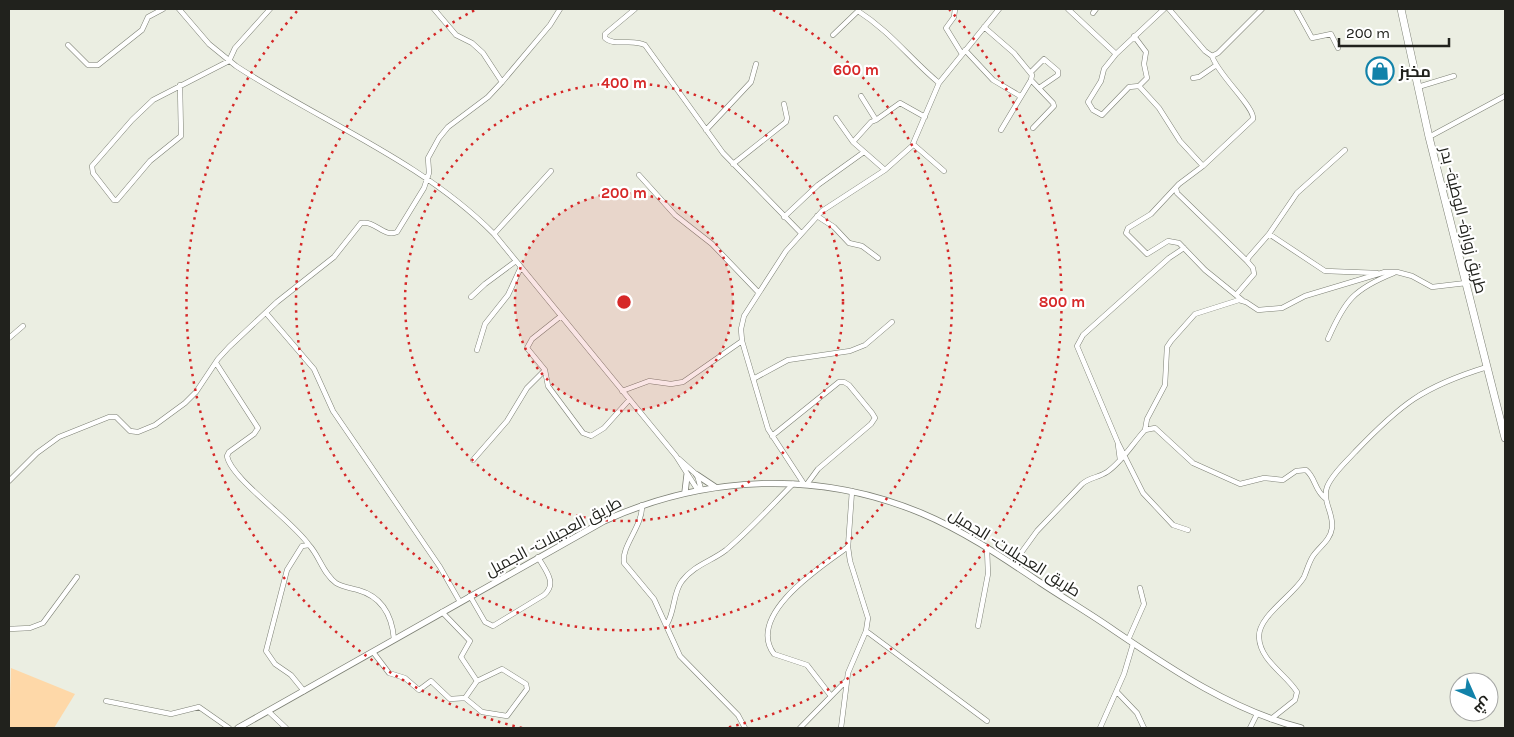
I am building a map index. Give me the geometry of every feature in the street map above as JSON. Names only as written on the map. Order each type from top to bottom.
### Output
[{"type":"highway","name":"طريق زوارة- الوطية- بدر","points":[[1401,9],[1429,137],[1505,438]]},
{"type":"main road","points":[[685,492],[687,475]]},
{"type":"main road","points":[[697,475],[715,487]]},
{"type":"main road","name":"طريق العجيلات- الجميل","points":[[238,728],[604,521],[642,505],[685,492],[753,483],[805,484],[852,491],[921,513],[1013,564],[1209,691],[1256,714],[1301,728]]},
{"type":"street","points":[[68,45],[88,65],[98,65],[142,30],[148,18],[163,9]]},
{"type":"street","points":[[179,9],[209,44],[229,61],[263,84],[427,179],[470,210],[494,234],[676,456],[697,475],[699,489]]},
{"type":"street","points":[[180,85],[181,136],[150,161],[132,184],[117,200],[114,200],[93,173],[92,166],[144,108],[158,97],[180,85],[202,77],[229,61],[235,48],[270,9]]},
{"type":"street","points":[[434,9],[456,35],[483,53],[502,82]]},
{"type":"street","points":[[9,481],[37,453],[58,437],[108,417],[116,417],[130,431],[135,432],[155,425],[196,392],[229,347],[334,257],[362,223],[368,222],[388,234],[397,232],[427,179],[428,158],[439,138],[502,82],[550,25],[560,9]]},
{"type":"street","points":[[635,9],[605,34],[604,38],[610,42],[635,41],[645,45],[733,164],[802,233]]},
{"type":"street","points":[[955,9],[954,16],[946,28],[964,52],[993,80],[1020,96]]},
{"type":"street","points":[[772,436],[839,382],[849,385],[875,418],[871,424],[818,469],[805,484],[772,436],[742,341],[742,323],[758,292],[817,216],[834,202],[884,170],[913,144],[939,83],[998,9]]},
{"type":"street","points":[[1068,9],[1116,54]]},
{"type":"street","points":[[1134,36],[1146,52],[1144,64],[1147,77],[1139,86],[1130,87],[1103,115],[1090,107],[1090,98],[1101,81],[1104,69],[1116,54],[1134,36],[1164,9]]},
{"type":"street","points":[[1168,9],[1204,51],[1212,56],[1215,66],[1252,110],[1254,116],[1250,124],[1177,191],[1171,194],[1151,214],[1128,228],[1126,233],[1145,254],[1152,253],[1168,241],[1176,241],[1206,270],[1242,300],[1258,310],[1282,308],[1301,298],[1379,273],[1397,272],[1412,276],[1432,287],[1466,283]]},
{"type":"street","points":[[1212,56],[1218,53],[1262,9]]},
{"type":"street","points":[[1296,9],[1312,38],[1331,34],[1338,48]]},
{"type":"street","points":[[833,35],[858,11],[895,39],[919,66],[939,83]]},
{"type":"street","points":[[984,27],[1014,53],[1030,72],[1031,80],[1054,103],[1054,106],[1033,128]]},
{"type":"street","points":[[1030,72],[1044,60],[1058,71],[1058,74],[1039,88]]},
{"type":"street","points":[[706,130],[751,82],[756,64]]},
{"type":"street","points":[[1193,78],[1199,77],[1215,66]]},
{"type":"street","points":[[1418,88],[1454,76]]},
{"type":"street","points":[[1001,130],[1031,80]]},
{"type":"street","points":[[1139,86],[1159,108],[1180,141],[1203,166]]},
{"type":"street","points":[[861,96],[876,120]]},
{"type":"street","points":[[1429,137],[1505,96]]},
{"type":"street","points":[[733,164],[786,122],[784,104]]},
{"type":"street","points":[[853,142],[872,122],[900,104],[925,117]]},
{"type":"street","points":[[836,118],[853,142],[884,170]]},
{"type":"street","points":[[913,144],[944,171]]},
{"type":"street","points":[[1247,262],[1257,245],[1269,234],[1297,193],[1346,150]]},
{"type":"street","points":[[784,217],[818,185],[864,152]]},
{"type":"street","points":[[494,234],[551,171]]},
{"type":"street","points":[[639,175],[675,215],[712,244],[758,292]]},
{"type":"street","points":[[1177,191],[1253,268],[1254,274],[1236,294]]},
{"type":"street","points":[[817,216],[834,227],[848,243],[862,246],[878,258]]},
{"type":"street","points":[[1269,234],[1325,271],[1366,270],[1379,273]]},
{"type":"street","points":[[1184,248],[1144,280],[1078,343],[1118,443],[1147,499],[1173,525],[1188,530]]},
{"type":"street","points":[[471,298],[485,284],[516,261]]},
{"type":"street","points":[[477,350],[485,324],[508,295],[521,267]]},
{"type":"street","points":[[1328,339],[1339,314],[1351,296],[1366,285],[1397,272]]},
{"type":"street","points":[[1013,564],[1035,533],[1082,484],[1089,478],[1106,473],[1120,460],[1145,430],[1147,419],[1164,390],[1167,347],[1171,341],[1195,314],[1242,300]]},
{"type":"street","points":[[266,314],[314,369],[333,411],[436,561],[460,602]]},
{"type":"street","points":[[561,316],[528,345],[530,354],[545,370],[550,390],[583,433],[588,436],[599,432],[629,400]]},
{"type":"street","points":[[753,379],[788,360],[850,351],[865,346],[892,322]]},
{"type":"street","points":[[9,338],[23,326]]},
{"type":"street","points":[[622,391],[649,381],[671,384],[683,382],[742,341]]},
{"type":"street","points":[[216,363],[258,428],[254,434],[227,456],[230,468],[282,515],[309,545],[336,583],[370,595],[386,608],[392,622],[394,639]]},
{"type":"street","points":[[1271,719],[1294,700],[1297,692],[1267,656],[1261,644],[1259,633],[1269,616],[1298,586],[1313,556],[1329,537],[1332,524],[1326,499],[1327,487],[1338,471],[1394,412],[1437,385],[1487,368]]},
{"type":"street","points":[[473,460],[507,421],[527,388],[545,370]]},
{"type":"street","points":[[1147,419],[1193,463],[1240,484],[1264,478],[1283,480],[1296,471],[1306,470],[1311,474],[1317,491],[1326,499]]},
{"type":"street","points":[[1145,430],[1155,428]]},
{"type":"street","points":[[1118,443],[1120,460]]},
{"type":"street","points":[[676,456],[687,475],[699,489]]},
{"type":"street","points":[[667,624],[674,610],[680,584],[684,578],[698,566],[728,549],[794,484]]},
{"type":"street","points":[[841,728],[846,681],[866,632],[868,612],[853,572],[848,547],[852,491]]},
{"type":"street","points":[[642,505],[640,523],[624,554],[624,563],[654,599],[667,624],[676,651],[684,662],[738,715],[745,728]]},
{"type":"street","points":[[304,691],[291,675],[275,664],[266,651],[290,561],[298,548],[309,545]]},
{"type":"street","points":[[831,696],[807,665],[774,654],[768,633],[775,615],[796,586],[848,547]]},
{"type":"street","points":[[978,626],[988,574],[987,548]]},
{"type":"street","points":[[470,596],[486,622],[493,626],[544,595],[551,588],[551,583],[538,557]]},
{"type":"street","points":[[9,629],[30,628],[43,622],[77,577]]},
{"type":"street","points":[[1100,728],[1117,692],[1131,642],[1132,626],[1144,604],[1140,588]]},
{"type":"street","points":[[442,612],[470,640],[461,658],[477,681]]},
{"type":"street","points":[[866,632],[987,721]]},
{"type":"street","points":[[373,652],[389,674],[405,678],[415,689],[419,690],[431,681],[443,689],[450,699],[465,698],[482,712],[507,716],[527,689],[526,684],[502,669],[477,681],[465,698]]},
{"type":"street","points":[[800,728],[846,681]]},
{"type":"street","points":[[1117,692],[1137,713],[1144,728]]},
{"type":"street","points":[[106,701],[171,714],[199,707],[229,728]]},
{"type":"street","points":[[268,711],[286,728]]},
{"type":"street","points":[[1250,728],[1256,714]]},
{"type":"shaded area","points":[[11,668],[75,694],[54,728],[9,728]]},
{"type":"place","name":"مخبز","points":[[1380,71]]}]
